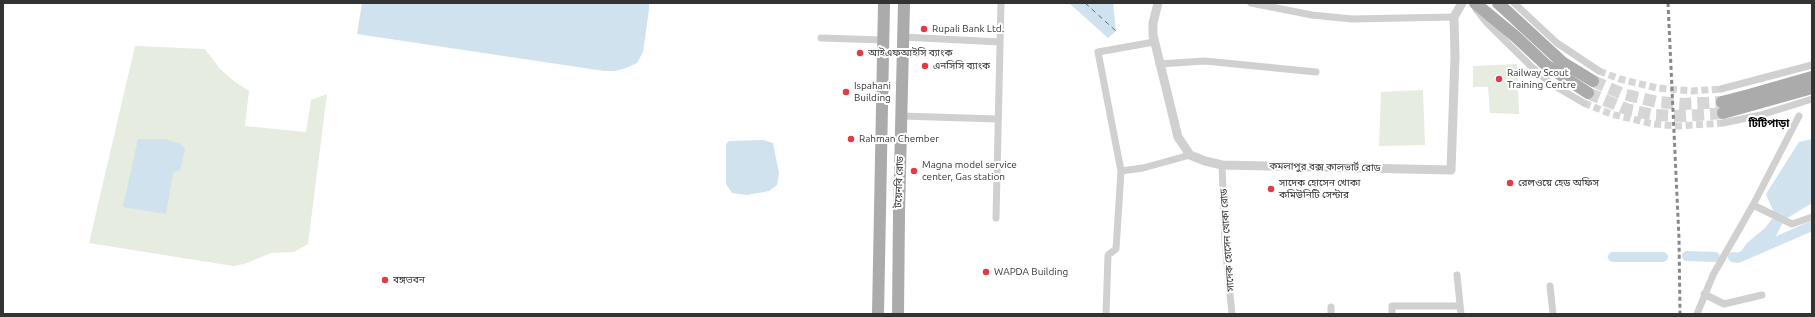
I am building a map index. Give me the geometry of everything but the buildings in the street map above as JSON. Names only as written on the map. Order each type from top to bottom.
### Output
[{"type":"main road","name":"টয়েনবি রোড","points":[[878,314],[884,3]]},
{"type":"main road","name":"টয়েনবি রোড","points":[[898,314],[898,213],[904,3]]},
{"type":"main road","points":[[1475,3],[1510,32],[1546,66],[1586,98]]},
{"type":"main road","points":[[1498,3],[1557,57],[1596,76]]},
{"type":"main road","points":[[1723,113],[1749,95],[1812,77]]},
{"type":"main road","points":[[1723,113],[1812,88]]},
{"type":"street","points":[[996,218],[1001,3]]},
{"type":"street","points":[[1121,171],[1143,168],[1190,155],[1178,137],[1154,42],[1153,23],[1158,3]]},
{"type":"street","points":[[1251,3],[1312,15],[1352,19],[1454,18],[1453,3]]},
{"type":"street","name":"কমলাপুর বক্স কালভার্ট রোড","points":[[1190,155],[1205,161],[1222,165],[1451,170],[1454,18],[1462,3]]},
{"type":"street","points":[[1471,3],[1487,23],[1538,74],[1559,89],[1586,98]]},
{"type":"street","points":[[1514,3],[1557,43],[1596,76]]},
{"type":"street","points":[[903,37],[1000,42]]},
{"type":"street","points":[[821,38],[883,40]]},
{"type":"street","points":[[1106,314],[1108,255],[1116,249],[1121,171],[1098,52],[1154,42]]},
{"type":"street","points":[[1159,64],[1205,61],[1316,72]]},
{"type":"street","points":[[1721,89],[1812,65]]},
{"type":"street","points":[[1723,113],[1761,115],[1812,99]]},
{"type":"street","points":[[901,116],[998,119]]},
{"type":"street","points":[[1697,314],[1704,294],[1753,205],[1799,116]]},
{"type":"street","name":"সাদেক হোসেন খোকা রোড","points":[[1222,165],[1225,243],[1232,314]]},
{"type":"street","points":[[1753,205],[1792,224],[1812,217]]},
{"type":"street","points":[[1457,275],[1461,314]]},
{"type":"street","points":[[1550,286],[1553,314]]},
{"type":"street","points":[[1704,294],[1724,304],[1762,295]]},
{"type":"street","points":[[1392,314],[1392,306],[1460,306]]},
{"type":"shaded area","points":[[135,46],[205,49],[220,69],[235,82],[249,91],[245,126],[306,132],[311,100],[327,94],[308,244],[294,252],[271,253],[244,264],[233,266],[89,243]]},
{"type":"shaded area","points":[[1517,64],[1519,114],[1490,113],[1488,87],[1473,87],[1473,66]]},
{"type":"shaded area","points":[[1423,90],[1425,145],[1379,146],[1381,92]]},
{"type":"water","points":[[362,3],[649,3],[649,10],[643,52],[637,63],[615,71],[604,71],[357,34]]},
{"type":"water","points":[[1069,3],[1113,3],[1116,31],[1108,38]]},
{"type":"water","points":[[138,139],[166,139],[180,144],[185,149],[180,170],[173,173],[166,214],[123,207]]},
{"type":"water","points":[[1812,139],[1812,203],[1784,220],[1774,240],[1763,250],[1746,253],[1738,260],[1736,259],[1747,243],[1765,228],[1775,215],[1766,194],[1799,142]]},
{"type":"water","points":[[763,140],[773,143],[779,173],[777,185],[769,191],[747,195],[732,193],[726,184],[726,144],[729,141]]},
{"type":"waterway","points":[[1733,257],[1738,258],[1812,226]]},
{"type":"waterway","points":[[1687,256],[1715,257]]},
{"type":"waterway","points":[[1613,257],[1663,257]]},
{"type":"ferry route","points":[[1085,3],[1116,31]]},
{"type":"tunnel","points":[[1599,71],[1620,79],[1657,88],[1692,91],[1721,89]]},
{"type":"tunnel","points":[[1593,81],[1623,94],[1657,102],[1684,104],[1722,102]]},
{"type":"tunnel","points":[[1588,93],[1629,110],[1654,115],[1684,116],[1723,113]]},
{"type":"tunnel","points":[[1584,103],[1611,114],[1653,124],[1679,126],[1723,123]]},
{"type":"railway","points":[[1668,3],[1679,239],[1680,314]]},
{"type":"place","name":"Rupali Bank Ltd.","points":[[924,29]]},
{"type":"place","name":"আইএফআইসি ব্যাংক","points":[[860,53]]},
{"type":"place","name":"এনসিসি ব্যাংক","points":[[925,66]]},
{"type":"place","name":"Railway Scout Training Centre","points":[[1499,79]]},
{"type":"place","name":"Ispahani Building","points":[[846,92]]},
{"type":"place","name":"Rahman Chember","points":[[851,139]]},
{"type":"place","name":"Magna model service center, Gas station","points":[[914,171]]},
{"type":"place","name":"রেলওয়ে হেড অফিস","points":[[1510,183]]},
{"type":"place","name":"সাদেক হোসেন খোকা কমিউনিটি সেন্টার","points":[[1271,189]]},
{"type":"place","name":"WAPDA Building","points":[[986,272]]},
{"type":"place","name":"বঙ্গভবন","points":[[385,280]]},
{"type":"district","name":"টিটিপাড়া","points":[[1769,123]]}]
